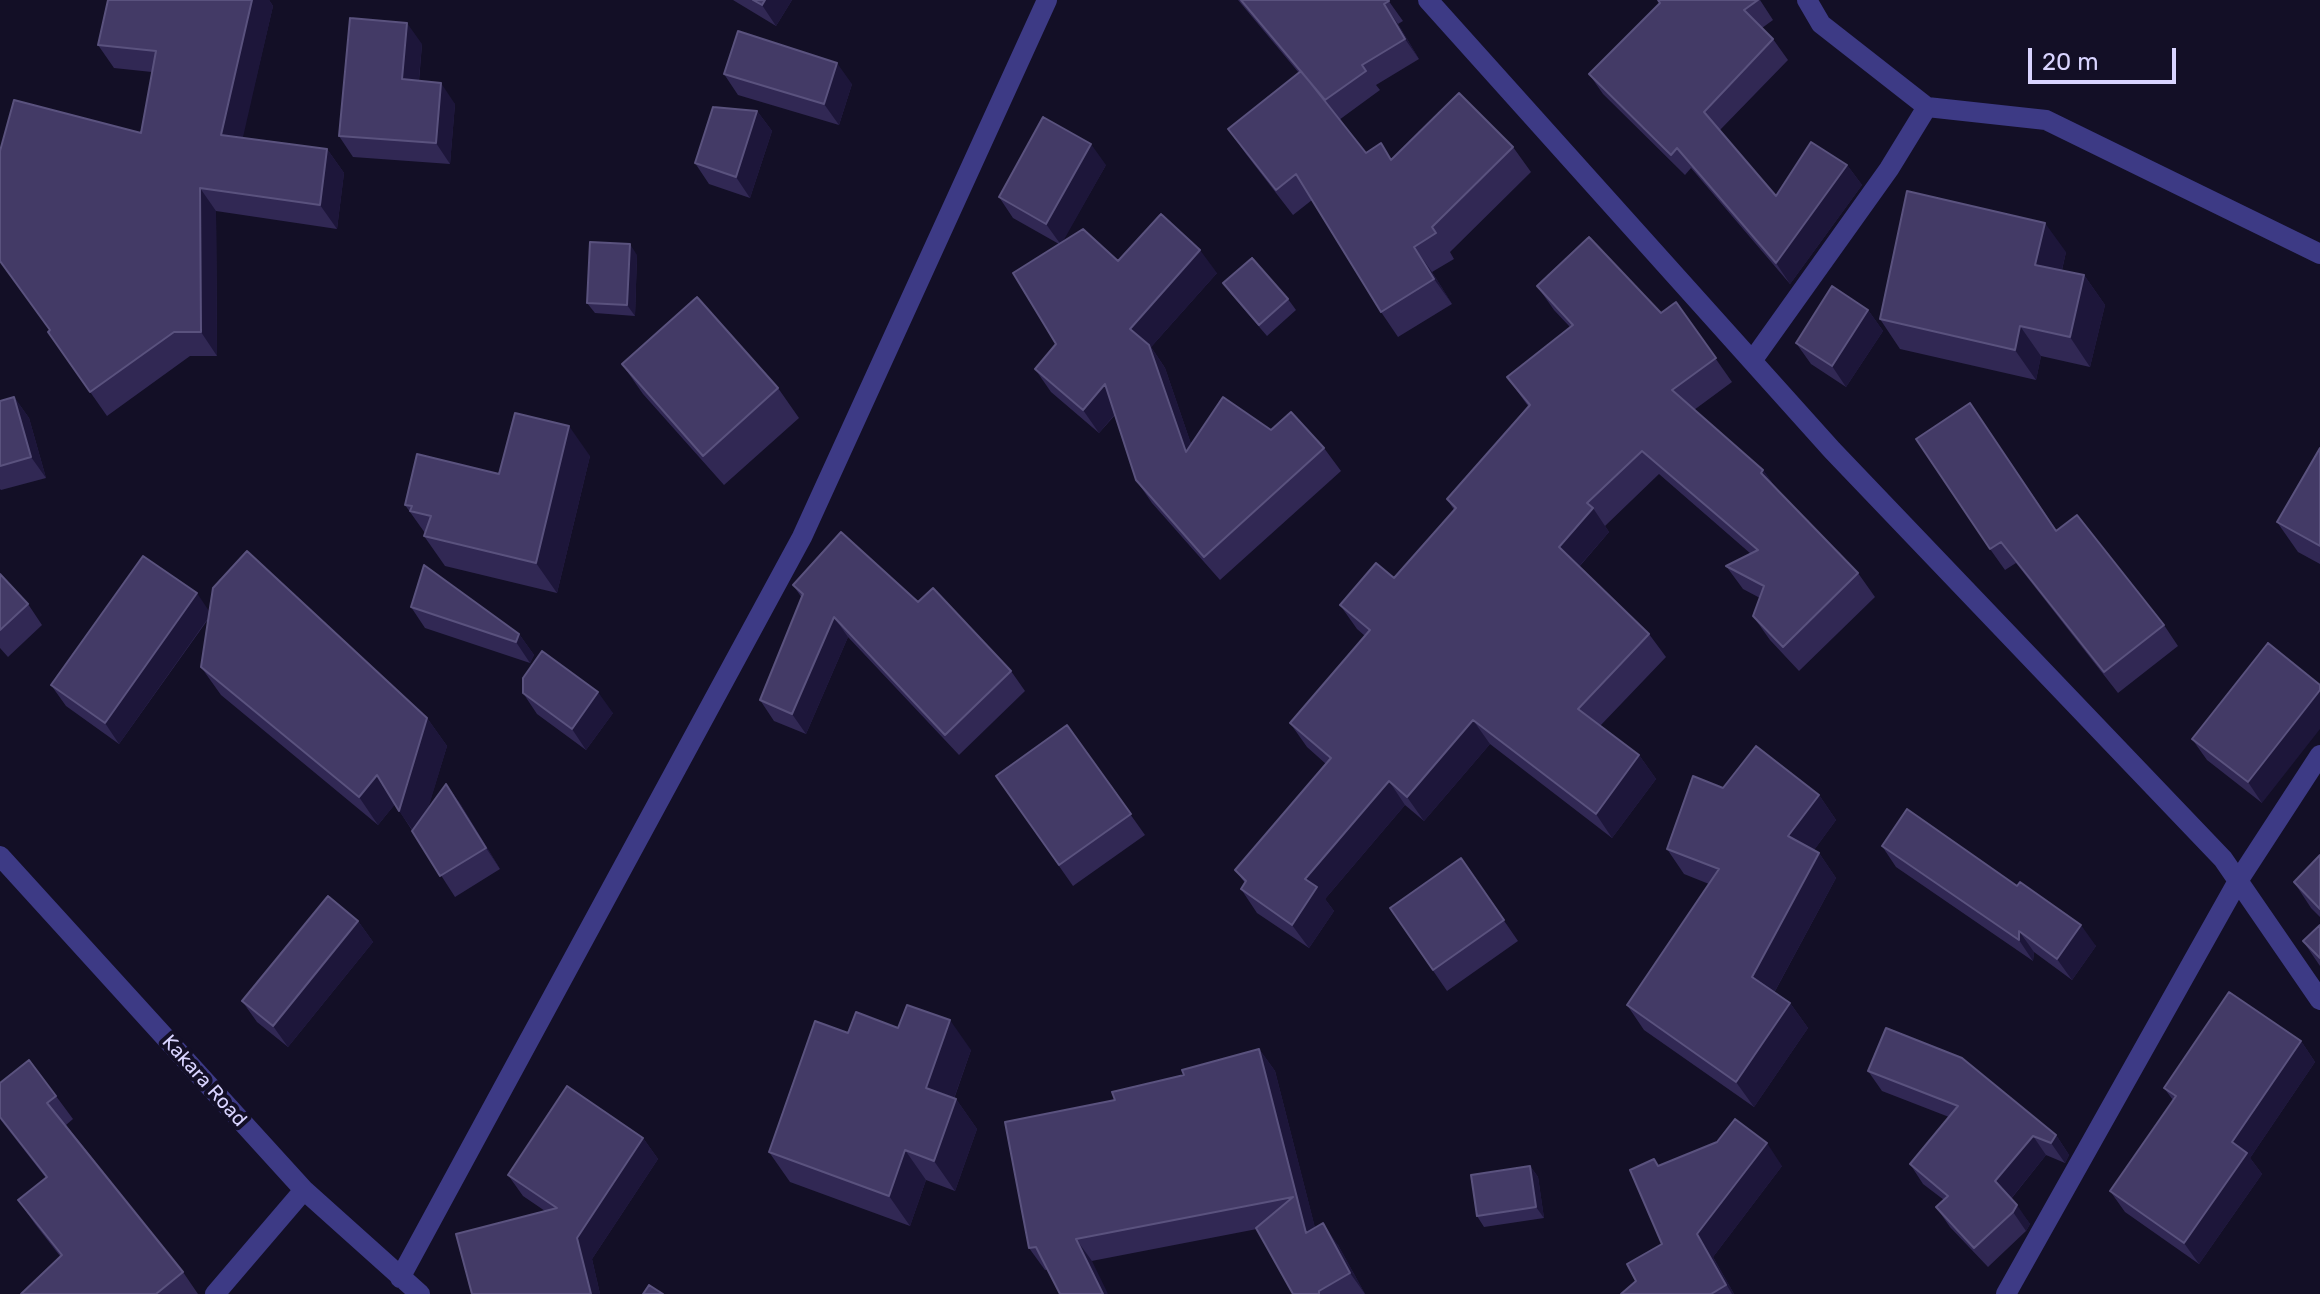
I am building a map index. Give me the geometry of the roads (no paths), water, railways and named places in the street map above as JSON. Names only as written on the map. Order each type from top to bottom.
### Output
[{"type":"street","points":[[400,1278],[802,537],[1047,0]]},
{"type":"street","points":[[1428,0],[1832,450],[2223,859],[2320,1000]]},
{"type":"street","points":[[1807,0],[1821,24],[1927,107],[2046,120],[2320,254]]},
{"type":"street","points":[[1752,361],[1889,169],[1927,107]]},
{"type":"street","points":[[2006,1294],[2238,881],[2320,755]]},
{"type":"street","name":"Kakara Road","points":[[0,856],[304,1190],[420,1294]]},
{"type":"street","points":[[215,1294],[304,1190]]}]
